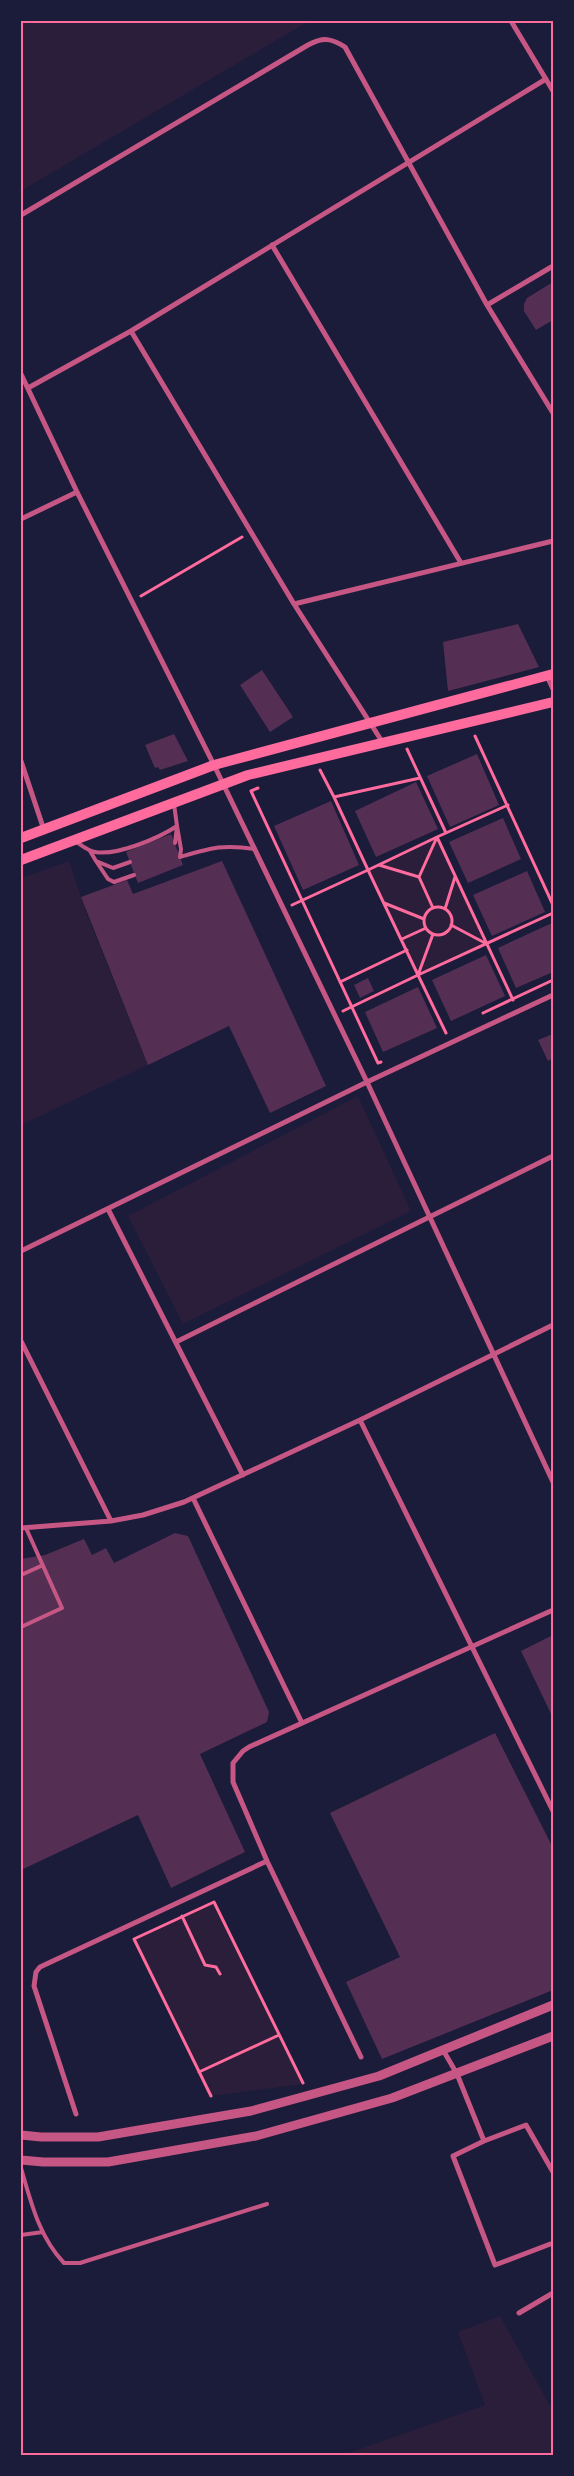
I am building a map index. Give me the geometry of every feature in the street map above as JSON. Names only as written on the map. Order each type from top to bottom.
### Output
[{"type":"main road","points":[[21,838],[214,764],[550,675]]},
{"type":"main road","points":[[21,860],[248,775],[384,744],[553,702]]},
{"type":"street","points":[[511,21],[553,91]]},
{"type":"street","points":[[21,215],[308,45],[322,38],[334,40],[345,47],[487,305],[553,413]]},
{"type":"street","points":[[28,388],[131,331],[546,79]]},
{"type":"street","points":[[272,245],[460,563]]},
{"type":"street","points":[[487,305],[553,266]]},
{"type":"street","points":[[131,331],[294,604],[384,744]]},
{"type":"street","points":[[21,374],[77,492],[214,764],[335,1015],[553,1482]]},
{"type":"street","points":[[21,519],[77,492]]},
{"type":"street","points":[[294,604],[553,541]]},
{"type":"street","points":[[550,675],[553,690]]},
{"type":"street","points":[[21,761],[44,830]]},
{"type":"street","points":[[21,1251],[367,1082],[553,996]]},
{"type":"street","points":[[176,1342],[428,1215],[553,1156]]},
{"type":"street","points":[[108,1209],[243,1475]]},
{"type":"street","points":[[24,1528],[111,1521],[144,1515],[193,1498],[360,1420],[553,1325]]},
{"type":"street","points":[[21,1341],[111,1521]]},
{"type":"street","points":[[360,1420],[553,1811]]},
{"type":"street","points":[[193,1498],[302,1723]]},
{"type":"street","points":[[361,2057],[267,1861],[233,1782],[231,1772],[238,1757],[249,1747],[553,1610]]},
{"type":"street","points":[[76,2114],[34,1986],[36,1972],[46,1962],[267,1861]]},
{"type":"street","points":[[21,2135],[98,2137],[251,2111],[379,2076],[553,2005]]},
{"type":"street","points":[[21,2160],[108,2162],[256,2136],[392,2098],[553,2036]]},
{"type":"street","points":[[443,2050],[457,2074],[484,2141]]},
{"type":"street","points":[[553,2172],[526,2125],[484,2141],[453,2156],[495,2265],[553,2243]]},
{"type":"street","points":[[518,2314],[553,2293]]},
{"type":"lane","points":[[174,803],[181,849],[180,857],[210,848],[231,845],[255,849]]},
{"type":"lane","points":[[175,843],[177,826]]},
{"type":"lane","points":[[75,841],[90,851],[110,854],[166,834],[177,826]]},
{"type":"lane","points":[[90,851],[108,879],[114,882],[134,875]]},
{"type":"lane","points":[[96,861],[113,868],[130,862]]},
{"type":"lane","points":[[21,1627],[62,1608],[24,1528]]},
{"type":"lane","points":[[21,1575],[42,1566]]},
{"type":"lane","points":[[21,2168],[34,2216],[53,2252],[64,2263],[80,2263],[267,2204]]},
{"type":"lane","points":[[21,2235],[43,2232]]},
{"type":"path","points":[[132,601],[251,532]]},
{"type":"path","points":[[468,738],[477,736],[553,905]]},
{"type":"path","points":[[403,739],[446,833]]},
{"type":"path","points":[[408,752],[416,750]]},
{"type":"path","points":[[312,773],[320,770],[450,1043]]},
{"type":"path","points":[[334,798],[420,778]]},
{"type":"path","points":[[260,788],[251,790],[351,1007],[378,1063],[386,1059]]},
{"type":"path","points":[[284,909],[508,805]]},
{"type":"path","points":[[433,908],[419,877],[437,838]]},
{"type":"path","points":[[437,838],[518,1012]]},
{"type":"path","points":[[378,865],[419,877]]},
{"type":"path","points":[[445,909],[455,877]]},
{"type":"path","points":[[384,903],[424,919]]},
{"type":"path","points":[[424,919],[426,928],[433,934],[442,934],[451,925],[451,916],[445,909],[433,908]]},
{"type":"path","points":[[424,919],[433,908]]},
{"type":"path","points":[[335,1015],[553,913]]},
{"type":"path","points":[[451,925],[486,944]]},
{"type":"path","points":[[402,939],[426,928]]},
{"type":"path","points":[[418,975],[433,934]]},
{"type":"path","points":[[340,982],[407,950]]},
{"type":"path","points":[[479,1015],[553,980]]},
{"type":"path","points":[[437,1035],[454,1027]]},
{"type":"path","points":[[211,2096],[134,1938],[214,1902],[303,2084]]},
{"type":"path","points":[[182,1916],[205,1965],[216,1967],[220,1974]]},
{"type":"path","points":[[200,2072],[279,2035]]},
{"type":"shaded area","points":[[21,21],[309,21],[21,191]]},
{"type":"shaded area","points":[[437,837],[486,944],[418,975],[368,870]]},
{"type":"shaded area","points":[[69,861],[86,912],[148,1065],[21,1125],[21,878]]},
{"type":"shaded area","points":[[358,1096],[411,1211],[183,1324],[128,1216]]},
{"type":"shaded area","points":[[214,1902],[303,2084],[211,2096],[134,1939]]},
{"type":"shaded area","points":[[500,2316],[553,2411],[553,2455],[343,2455],[485,2405],[458,2332]]},
{"type":"building","points":[[553,282],[553,320],[536,330],[524,311],[524,304],[527,298]]},
{"type":"building","points":[[518,624],[539,667],[448,691],[443,642]]},
{"type":"building","points":[[262,670],[293,717],[270,732],[240,685]]},
{"type":"building","points":[[174,734],[188,761],[160,770],[158,767],[155,768],[145,745]]},
{"type":"building","points":[[477,754],[499,805],[450,827],[427,776]]},
{"type":"building","points":[[416,782],[438,829],[376,857],[355,811]]},
{"type":"building","points":[[331,801],[359,865],[303,890],[274,826]]},
{"type":"building","points":[[503,818],[521,859],[468,883],[449,842]]},
{"type":"building","points":[[171,834],[183,865],[138,883],[126,852]]},
{"type":"building","points":[[222,861],[326,1086],[270,1113],[229,1026],[148,1065],[81,897],[127,880],[133,894]]},
{"type":"building","points":[[527,871],[545,912],[492,936],[473,895]]},
{"type":"building","points":[[552,923],[553,972],[516,988],[498,948]]},
{"type":"building","points":[[486,955],[505,996],[451,1021],[432,980]]},
{"type":"building","points":[[368,978],[374,991],[360,998],[354,985]]},
{"type":"building","points":[[418,987],[437,1028],[383,1052],[365,1012]]},
{"type":"building","points":[[553,1034],[553,1058],[548,1061],[538,1040]]},
{"type":"building","points":[[175,1533],[188,1536],[269,1712],[267,1722],[200,1754],[245,1852],[171,1888],[138,1815],[21,1870],[21,1559],[45,1555],[84,1539],[92,1555],[106,1548],[114,1563]]},
{"type":"building","points":[[553,1635],[553,1718],[521,1651]]},
{"type":"building","points":[[495,1733],[553,1848],[553,1990],[382,2059],[346,1982],[400,1957],[330,1813]]}]
